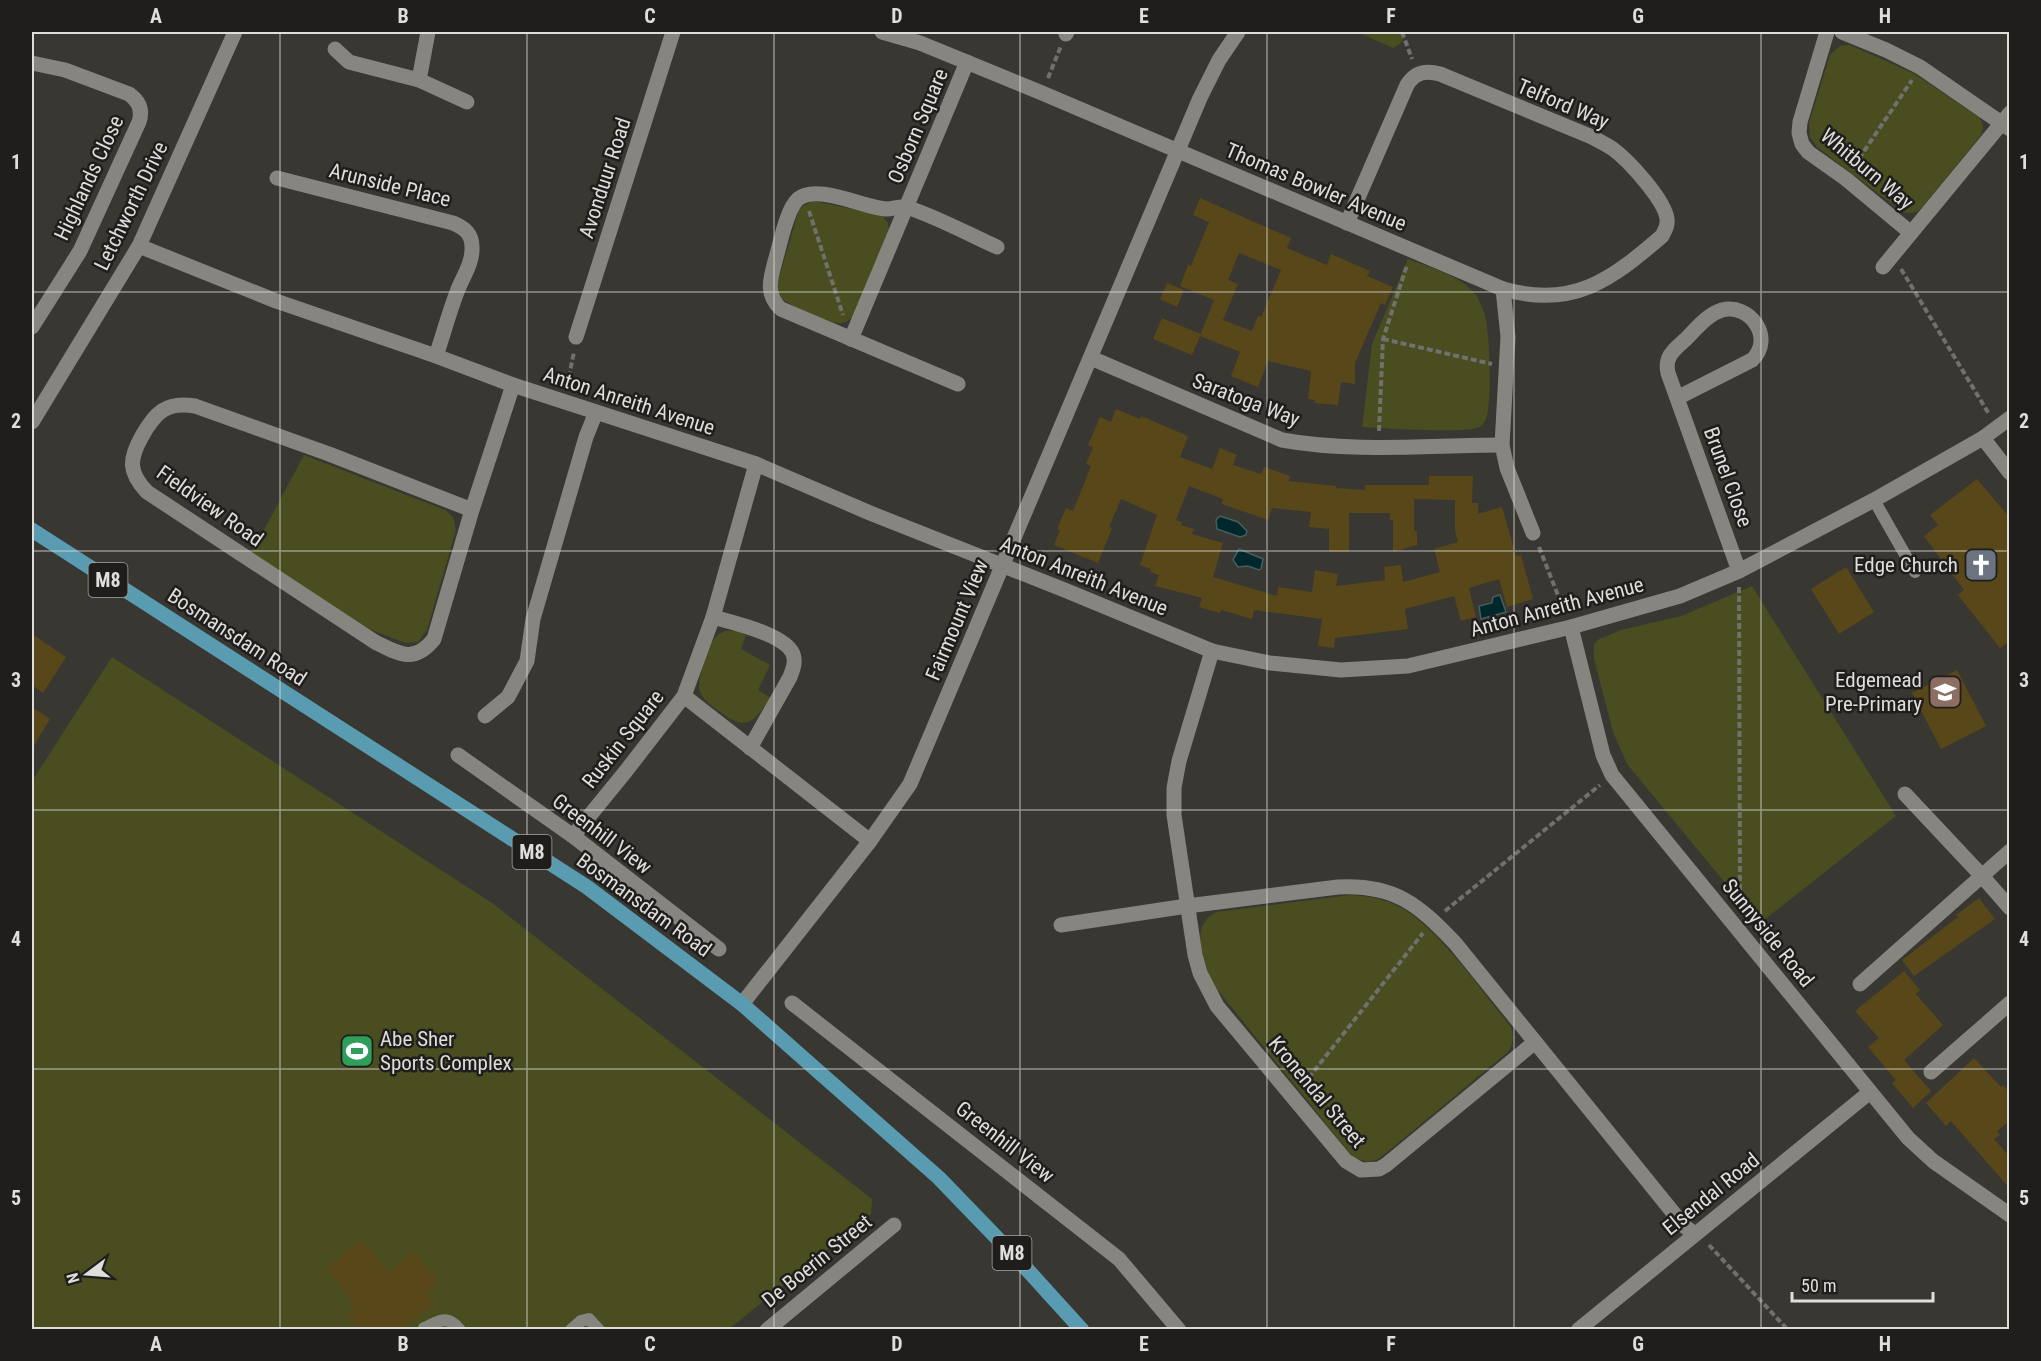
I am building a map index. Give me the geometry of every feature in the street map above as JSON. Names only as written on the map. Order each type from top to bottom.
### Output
[{"type":"main road","name":"Bosmansdam Road","points":[[32,530],[587,886],[742,1004],[939,1178],[1082,1329]]},
{"type":"street","name":"Letchworth Drive","points":[[32,422],[139,246],[235,32]]},
{"type":"street","points":[[420,80],[428,32]]},
{"type":"street","name":"Avonduur Road","points":[[576,337],[673,32]]},
{"type":"street","name":"Thomas Bowler Avenue","points":[[882,32],[920,43],[968,62],[1503,289]]},
{"type":"street","name":"Fairmount View","points":[[742,1004],[870,841],[910,784],[1200,98],[1219,60],[1238,32]]},
{"type":"street","name":"Whitburn Way","points":[[1827,32],[1800,122],[1799,133],[1802,144],[1808,152],[1846,179],[1911,233]]},
{"type":"street","points":[[1842,32],[1920,67],[2007,122],[1888,261]]},
{"type":"street","points":[[335,49],[349,62],[420,80],[467,102]]},
{"type":"street","name":"Osborn Square","points":[[851,339],[968,62]]},
{"type":"street","name":"Highlands Close","points":[[32,63],[65,70],[129,94],[140,106],[141,117],[80,251],[32,327]]},
{"type":"street","name":"Telford Way","points":[[1418,74],[1431,72],[1440,74],[1592,136],[1624,158],[1661,203],[1665,213],[1667,228],[1662,236],[1618,270],[1588,288],[1575,293],[1547,297],[1503,289]]},
{"type":"street","points":[[1347,223],[1407,85],[1418,74]]},
{"type":"street","name":"Arunside Place","points":[[277,178],[462,226],[469,234],[472,257],[457,292],[436,356]]},
{"type":"street","name":"Osborn Square","points":[[804,196],[823,194],[886,209],[907,207],[997,247]]},
{"type":"street","points":[[804,196],[795,202],[788,217],[769,282],[772,299],[781,309],[958,384]]},
{"type":"street","name":"Anton Anreith Avenue","points":[[139,246],[276,301],[513,385],[756,464],[870,513],[1212,651],[1270,663],[1341,670],[1408,666],[1571,627],[1680,596],[1739,571],[1874,500],[1983,438],[2003,423]]},
{"type":"street","points":[[1503,289],[1508,338],[1502,445],[1507,468],[1533,533]]},
{"type":"street","name":"Brunel Close","points":[[1677,398],[1752,360],[1758,354],[1762,339],[1756,323],[1750,317],[1738,310],[1718,312],[1668,355],[1666,366],[1668,373],[1739,571]]},
{"type":"street","name":"Saratoga Way","points":[[1090,358],[1282,440],[1313,446],[1345,448],[1502,445]]},
{"type":"street","name":"Fieldview Road","points":[[472,510],[329,454],[186,404],[169,406],[157,415],[133,451],[131,460],[136,478],[147,492],[375,642],[405,655],[421,652],[434,639],[472,510],[513,385]]},
{"type":"street","points":[[485,716],[508,697],[528,661],[533,619],[583,448],[596,412]]},
{"type":"street","points":[[1983,438],[2010,473]]},
{"type":"street","name":"Ruskin Square","points":[[573,836],[684,696],[713,617],[756,464]]},
{"type":"street","points":[[713,617],[774,637],[793,653],[794,668],[790,677],[750,748]]},
{"type":"street","name":"Sunnyside Road","points":[[1571,627],[1603,755],[1612,776],[1908,1138],[1933,1161],[2010,1215]]},
{"type":"street","name":"Kronendal Street","points":[[1212,651],[1179,761],[1174,788],[1174,815],[1195,955],[1200,974],[1217,1006],[1346,1161],[1361,1170],[1378,1169],[1386,1165],[1535,1042]]},
{"type":"street","name":"Ruskin Square","points":[[684,696],[870,841]]},
{"type":"street","name":"Greenhill View","points":[[458,755],[573,836],[719,949]]},
{"type":"street","points":[[1905,794],[2010,908]]},
{"type":"street","points":[[1860,984],[2010,851]]},
{"type":"street","points":[[1061,925],[1187,906],[1362,886],[1383,890],[1403,899],[1433,920],[1455,943],[1684,1226],[1695,1234]]},
{"type":"street","name":"Greenhill View","points":[[792,1003],[1119,1259],[1179,1329]]},
{"type":"street","points":[[1932,1072],[2010,1003]]},
{"type":"street","name":"Elsendal Road","points":[[1578,1329],[1870,1092]]},
{"type":"street","name":"De Boerin Street","points":[[766,1329],[894,1225]]},
{"type":"lane","points":[[1874,500],[1915,572]]},
{"type":"lane","points":[[424,1328],[445,1319],[452,1321],[460,1329]]},
{"type":"lane","points":[[571,1329],[581,1321],[589,1319],[599,1329]]},
{"type":"path","points":[[1402,32],[1418,74]]},
{"type":"path","points":[[1042,93],[1066,33]]},
{"type":"path","points":[[1846,179],[1920,67]]},
{"type":"path","points":[[804,196],[851,339]]},
{"type":"path","points":[[1379,447],[1383,339],[1412,250]]},
{"type":"path","points":[[1888,261],[2003,423]]},
{"type":"path","points":[[565,402],[576,337]]},
{"type":"path","points":[[1383,339],[1507,368]]},
{"type":"path","points":[[1533,533],[1571,627]]},
{"type":"path","points":[[1739,571],[1740,932]]},
{"type":"path","points":[[1293,1098],[1433,920],[1612,776]]},
{"type":"path","points":[[1695,1234],[1704,1240],[1788,1329]]},
{"type":"green space","points":[[1357,32],[1406,32],[1401,43],[1393,48]]},
{"type":"green space","points":[[1850,45],[1913,73],[1979,117],[1981,121],[1983,128],[1981,135],[1920,210],[1910,213],[1900,210],[1817,147],[1810,137],[1809,123],[1830,55],[1840,46]]},
{"type":"green space","points":[[813,201],[882,215],[888,223],[889,229],[853,316],[844,322],[835,323],[808,313],[778,295],[777,284],[799,210]]},
{"type":"green space","points":[[1408,259],[1462,282],[1476,295],[1483,308],[1488,337],[1490,381],[1489,407],[1487,416],[1480,427],[1442,430],[1362,427],[1372,344]]},
{"type":"green space","points":[[304,455],[445,510],[453,517],[456,530],[427,630],[418,642],[405,643],[367,628],[251,554]]},
{"type":"green space","points":[[1752,586],[1896,816],[1759,924],[1627,764],[1613,732],[1594,659],[1594,644],[1599,639],[1621,630],[1681,616]]},
{"type":"green space","points":[[725,631],[736,631],[746,635],[741,649],[770,665],[758,690],[771,698],[758,715],[747,722],[741,723],[726,716],[707,702],[700,692],[701,673],[708,650],[715,638]]},
{"type":"green space","name":"Abe Sher Sports Complex","points":[[112,657],[492,903],[872,1199],[871,1214],[729,1329],[32,1329],[32,781]]},
{"type":"green space","points":[[1350,895],[1373,898],[1396,905],[1427,927],[1511,1027],[1512,1034],[1512,1043],[1508,1052],[1380,1158],[1369,1161],[1362,1161],[1352,1156],[1212,983],[1200,945],[1202,926],[1207,918],[1216,912]]},
{"type":"water","points":[[1220,516],[1238,522],[1247,531],[1246,535],[1240,537],[1217,529],[1216,520]]},
{"type":"water","points":[[1239,549],[1263,559],[1261,569],[1248,566],[1238,567],[1233,560]]},
{"type":"water","points":[[1500,595],[1506,612],[1481,619],[1479,606],[1492,603],[1493,597]]},
{"type":"building","points":[[1200,198],[1291,238],[1287,248],[1327,265],[1331,254],[1370,271],[1367,276],[1393,287],[1385,305],[1381,303],[1355,363],[1355,384],[1341,382],[1338,405],[1315,403],[1315,400],[1308,399],[1311,371],[1268,361],[1258,387],[1231,376],[1240,352],[1200,336],[1214,300],[1180,286],[1209,222],[1193,215]],"holes":[[[1239,253],[1281,270],[1261,317],[1258,316],[1252,331],[1223,320],[1238,284],[1228,280]]]},
{"type":"building","points":[[1167,283],[1184,290],[1177,307],[1160,299]]},
{"type":"building","points":[[1162,318],[1201,334],[1192,355],[1153,339]]},
{"type":"building","points":[[1116,409],[1140,419],[1141,416],[1188,436],[1180,457],[1212,469],[1220,448],[1237,455],[1233,465],[1261,474],[1264,467],[1290,476],[1289,481],[1365,490],[1365,485],[1429,485],[1429,476],[1473,476],[1472,503],[1478,503],[1478,514],[1502,507],[1516,556],[1521,555],[1533,599],[1507,607],[1499,579],[1469,588],[1476,617],[1461,621],[1454,596],[1405,609],[1408,629],[1335,638],[1334,648],[1318,646],[1322,619],[1254,610],[1252,619],[1221,610],[1220,613],[1199,607],[1202,598],[1155,586],[1159,575],[1140,565],[1157,515],[1121,499],[1109,527],[1112,528],[1098,563],[1054,545],[1060,530],[1057,529],[1066,508],[1073,511],[1091,466],[1086,464],[1093,447],[1088,445],[1100,417],[1111,422]],"holes":[[[1189,486],[1223,499],[1222,504],[1268,520],[1272,508],[1311,512],[1309,527],[1329,529],[1329,552],[1349,552],[1349,513],[1390,513],[1390,520],[1393,520],[1393,552],[1417,545],[1417,531],[1414,531],[1414,499],[1455,500],[1455,531],[1458,542],[1434,549],[1440,572],[1403,582],[1401,565],[1384,567],[1385,580],[1336,586],[1338,574],[1315,570],[1312,592],[1278,587],[1277,596],[1213,577],[1223,543],[1192,534],[1194,529],[1181,525],[1182,522],[1176,520]]]},
{"type":"building","name":"Edge Church","points":[[1977,479],[2010,518],[2010,641],[2000,648],[1958,595],[1964,590],[1924,536],[1938,525],[1930,515]]},
{"type":"building","points":[[1846,567],[1874,612],[1839,634],[1811,589]]},
{"type":"building","points":[[32,634],[66,657],[43,693],[32,685]]},
{"type":"building","points":[[1957,670],[1986,726],[1941,749],[1912,693]]},
{"type":"building","points":[[32,707],[50,719],[32,749]]},
{"type":"building","points":[[1979,898],[1995,919],[1914,976],[1902,960]]},
{"type":"building","points":[[1904,971],[1920,990],[1916,994],[1943,1025],[1904,1060],[1931,1091],[1913,1108],[1892,1083],[1896,1080],[1868,1047],[1879,1038],[1855,1011]]},
{"type":"building","points":[[1974,1058],[2001,1087],[2003,1085],[2010,1093],[2010,1121],[1997,1131],[2000,1135],[1994,1139],[2010,1157],[2010,1189],[1951,1121],[1946,1126],[1926,1103]]},
{"type":"building","points":[[360,1240],[364,1245],[366,1243],[388,1272],[414,1251],[439,1282],[426,1293],[435,1303],[402,1329],[359,1329],[347,1314],[354,1309],[350,1304],[353,1302],[326,1269]]},
{"type":"place","name":"Edge Church","points":[[1981,565]]},
{"type":"place","name":"Edgemead Pre-Primary","points":[[1945,692]]},
{"type":"place","name":"Abe Sher Sports Complex","points":[[357,1051]]}]
